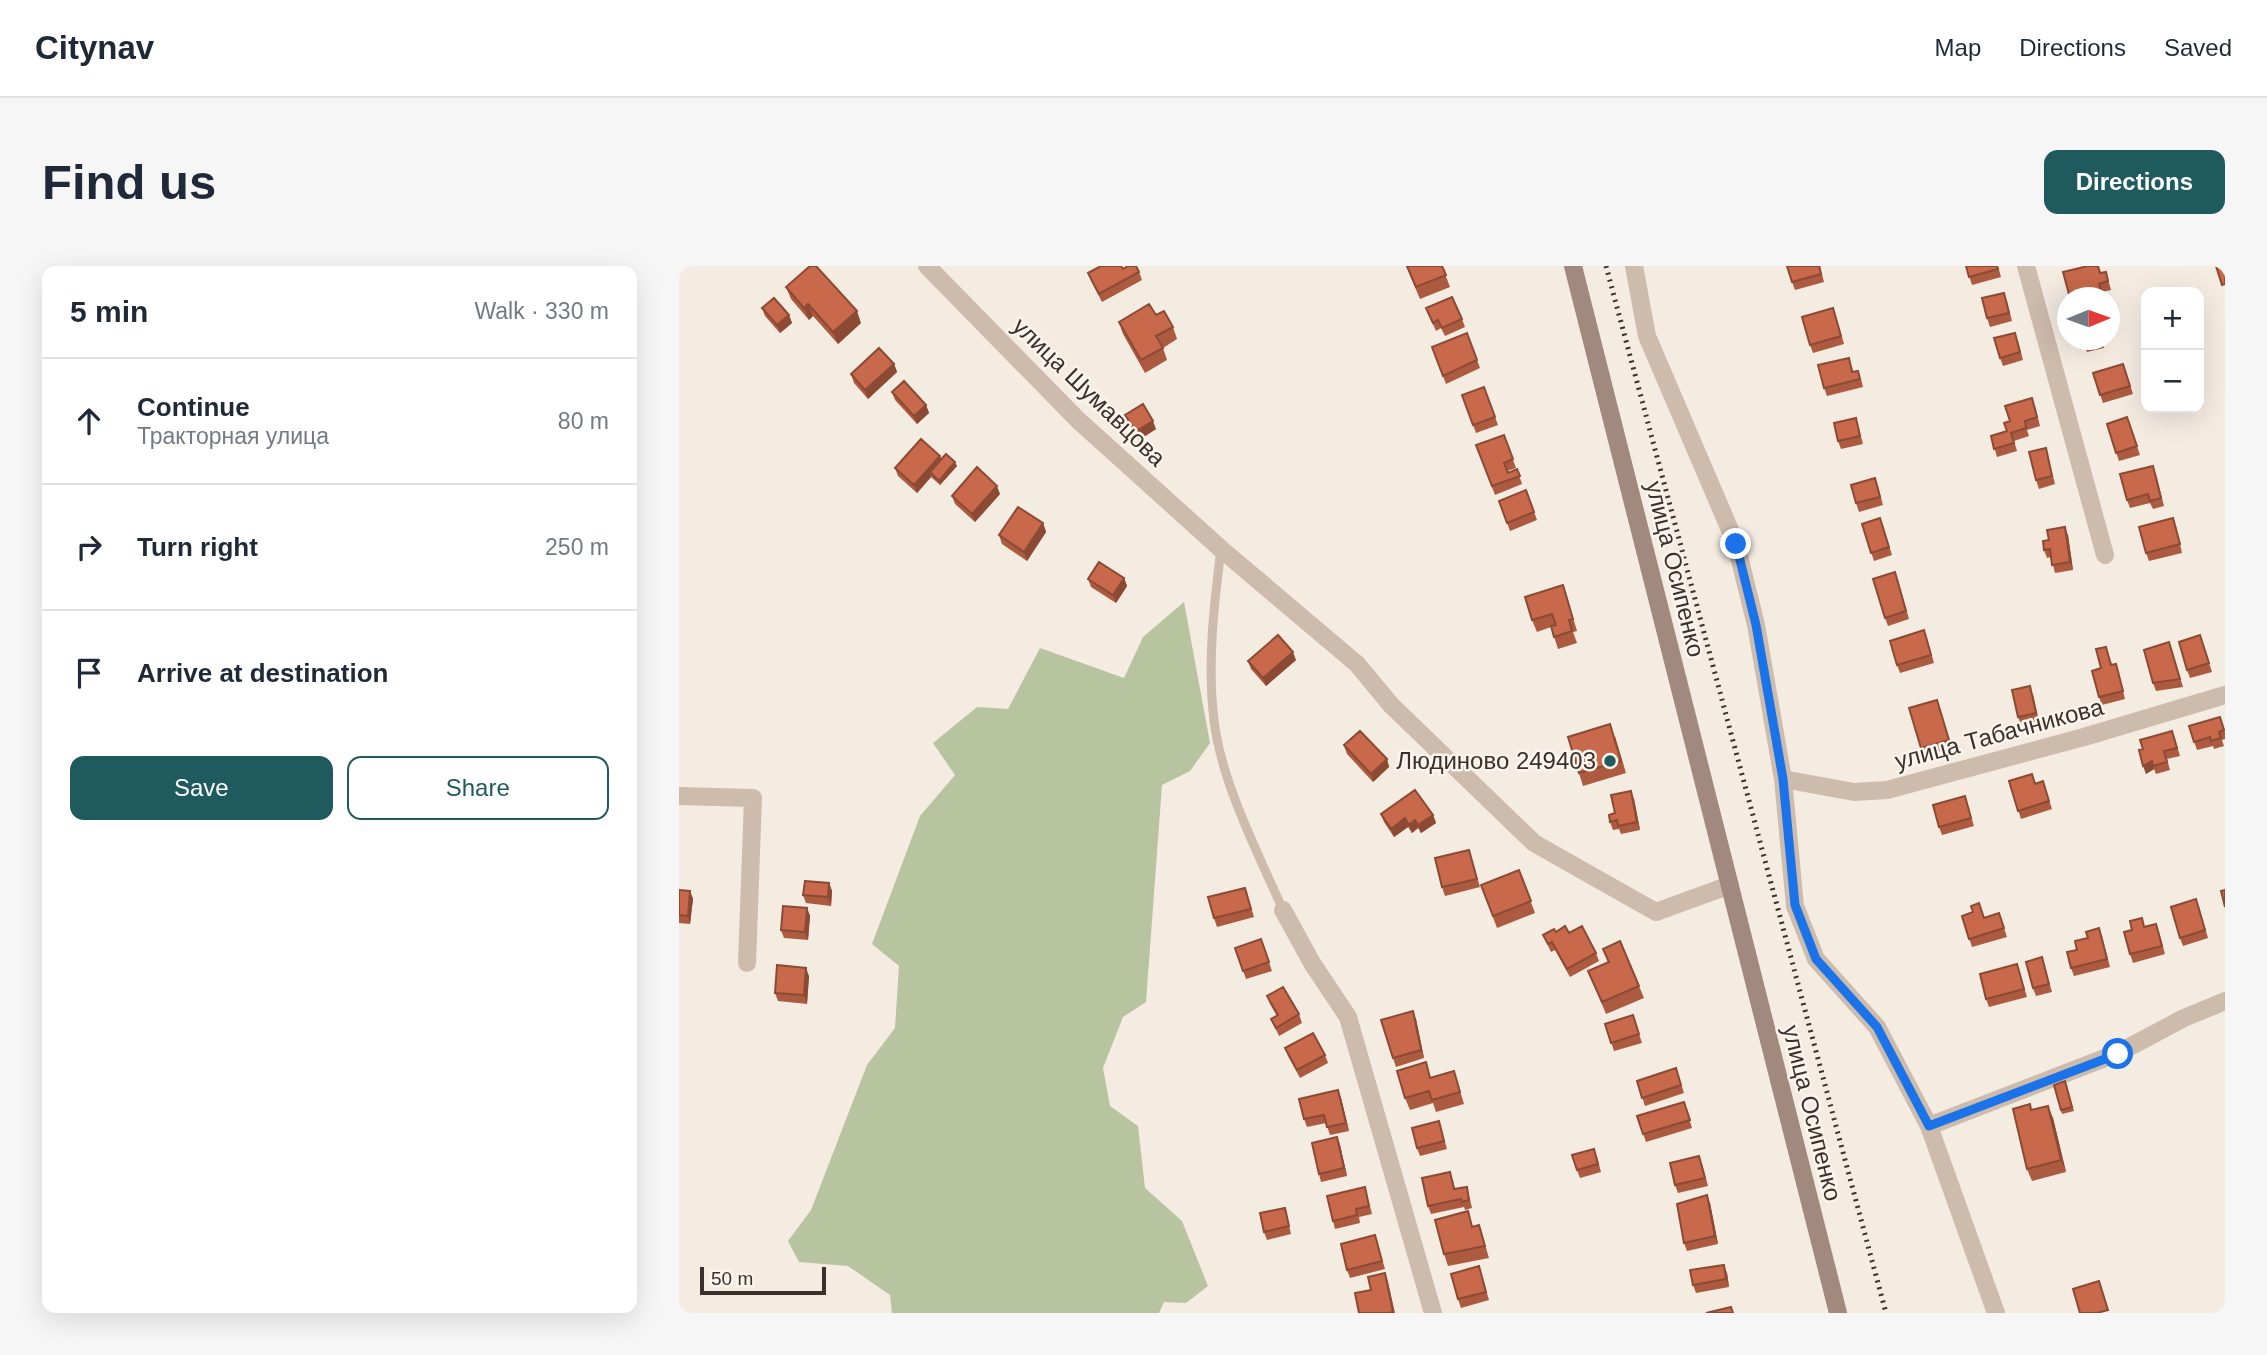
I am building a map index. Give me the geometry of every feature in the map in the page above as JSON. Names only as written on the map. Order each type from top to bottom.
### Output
[{"type":"street","name":"улица Шумавцова","points":[[927,266],[1078,420],[1220,549]]},
{"type":"street","name":"улица Осипенко","points":[[1573,266],[1837,1313]]},
{"type":"street","points":[[1634,266],[1647,336],[1736,544],[1756,625],[1783,779],[1795,905],[1816,959],[1877,1027],[1929,1126],[1996,1313]]},
{"type":"street","points":[[2026,266],[2105,555]]},
{"type":"street","points":[[1220,549],[1357,664],[1391,705],[1534,843],[1656,912],[1730,885]]},
{"type":"street","name":"улица Табачникова","points":[[1783,779],[1854,792],[1887,790],[2084,737],[2225,695]]},
{"type":"street","points":[[679,796],[753,798],[747,963]]},
{"type":"street","points":[[1283,910],[1347,1017],[1433,1313]]},
{"type":"street","points":[[1929,1126],[2118,1054],[2183,1018],[2225,1001]]},
{"type":"lane","points":[[1220,549],[1211,632],[1214,721],[1238,808],[1283,910]]},
{"type":"green space","points":[[1184,602],[1210,743],[1190,771],[1162,785],[1146,1002],[1123,1017],[1103,1068],[1110,1106],[1138,1126],[1145,1188],[1182,1221],[1208,1286],[1186,1303],[1164,1302],[1159,1313],[892,1313],[890,1295],[848,1266],[799,1262],[788,1241],[811,1210],[867,1065],[895,1028],[899,966],[872,944],[920,816],[955,775],[933,743],[977,707],[1008,709],[1040,648],[1124,678],[1143,637]]},
{"type":"building","points":[[810,266],[816,266],[857,311],[833,332],[808,304],[804,308],[786,287]]},
{"type":"building","points":[[1101,266],[1121,266],[1123,269],[1136,266],[1139,272],[1099,294],[1088,273]]},
{"type":"building","points":[[1407,266],[1442,266],[1446,275],[1416,287]]},
{"type":"building","points":[[1787,266],[1819,266],[1821,274],[1792,282]]},
{"type":"building","points":[[1966,266],[1997,266],[1998,269],[1969,277]]},
{"type":"building","points":[[2098,266],[2100,273],[2106,272],[2108,281],[2099,284],[2100,287],[2067,287],[2063,272]]},
{"type":"building","points":[[2216,266],[2225,266],[2225,284],[2222,285]]},
{"type":"building","points":[[2004,293],[2009,313],[1987,318],[1982,298]]},
{"type":"building","points":[[1452,297],[1462,319],[1442,328],[1438,320],[1433,323],[1426,308]]},
{"type":"building","points":[[774,298],[789,315],[777,325],[762,308]]},
{"type":"building","points":[[1149,304],[1156,315],[1164,311],[1173,327],[1156,336],[1163,348],[1141,360],[1119,322]]},
{"type":"building","points":[[1833,308],[1841,336],[1810,345],[1802,317]]},
{"type":"building","points":[[1467,333],[1477,360],[1443,376],[1432,347]]},
{"type":"building","points":[[2015,333],[2020,352],[2000,358],[1994,338]]},
{"type":"building","points":[[879,348],[894,364],[865,390],[851,374]]},
{"type":"building","points":[[1849,358],[1852,372],[1858,371],[1860,379],[1824,388],[1818,365]]},
{"type":"building","points":[[2123,364],[2130,386],[2100,395],[2093,373]]},
{"type":"building","points":[[904,381],[926,405],[914,416],[892,392]]},
{"type":"building","points":[[1484,387],[1495,417],[1473,425],[1462,395]]},
{"type":"building","points":[[2032,398],[2037,417],[2025,421],[2026,428],[2011,433],[2014,443],[1994,449],[1991,436],[2007,431],[2004,423],[2010,421],[2005,406]]},
{"type":"building","points":[[1143,404],[1153,421],[1136,431],[1125,415]]},
{"type":"building","points":[[2127,417],[2137,446],[2116,453],[2107,424]]},
{"type":"building","points":[[1856,418],[1860,436],[1838,441],[1834,423]]},
{"type":"building","points":[[1504,435],[1513,459],[1504,463],[1508,473],[1517,469],[1520,476],[1492,486],[1476,445]]},
{"type":"building","points":[[921,439],[940,456],[914,485],[895,468]]},
{"type":"building","points":[[2046,448],[2052,476],[2036,480],[2029,452]]},
{"type":"building","points":[[946,454],[955,462],[939,481],[930,472]]},
{"type":"building","points":[[2153,466],[2161,498],[2150,501],[2148,494],[2127,500],[2120,474]]},
{"type":"building","points":[[977,467],[997,486],[972,514],[952,496]]},
{"type":"building","points":[[1875,478],[1880,497],[1856,503],[1851,485]]},
{"type":"building","points":[[1526,490],[1534,512],[1507,523],[1499,501]]},
{"type":"building","points":[[1018,507],[1043,523],[1024,552],[999,535]]},
{"type":"building","points":[[1880,518],[1889,547],[1871,553],[1862,524]]},
{"type":"building","points":[[2173,518],[2180,544],[2146,553],[2139,527]]},
{"type":"building","points":[[2065,527],[2070,562],[2052,565],[2050,549],[2044,550],[2043,541],[2049,540],[2047,530]]},
{"type":"building","points":[[1099,562],[1124,578],[1113,595],[1088,579]]},
{"type":"building","points":[[1895,572],[1906,611],[1885,618],[1873,579]]},
{"type":"building","points":[[1563,585],[1573,619],[1569,620],[1572,631],[1554,637],[1551,626],[1556,625],[1552,614],[1532,620],[1525,597]]},
{"type":"building","points":[[1924,630],[1931,655],[1897,665],[1890,641]]},
{"type":"building","points":[[1278,635],[1293,652],[1263,678],[1248,661]]},
{"type":"building","points":[[2200,635],[2209,663],[2187,670],[2179,642]]},
{"type":"building","points":[[2169,642],[2180,679],[2153,683],[2144,650]]},
{"type":"building","points":[[2106,647],[2111,665],[2116,664],[2123,691],[2099,697],[2092,671],[2101,668],[2096,649]]},
{"type":"building","points":[[2030,686],[2036,713],[2018,717],[2012,690]]},
{"type":"building","points":[[1937,700],[1949,740],[1921,748],[1909,708]]},
{"type":"building","points":[[2220,717],[2224,730],[2219,732],[2221,738],[2211,741],[2210,737],[2194,742],[2189,726]]},
{"type":"building","points":[[1610,724],[1621,761],[1579,773],[1568,737]]},
{"type":"building","points":[[1360,731],[1387,759],[1371,774],[1344,745]]},
{"type":"building","points":[[2172,731],[2177,748],[2164,751],[2167,762],[2153,766],[2152,761],[2143,766],[2139,750],[2143,749],[2140,740]]},
{"type":"building","points":[[2032,774],[2035,784],[2043,781],[2049,801],[2018,811],[2009,781]]},
{"type":"building","points":[[1415,790],[1433,815],[1418,825],[1415,820],[1409,825],[1405,818],[1391,829],[1381,814]]},
{"type":"building","points":[[1631,791],[1637,822],[1618,826],[1617,820],[1610,822],[1609,815],[1615,813],[1611,795]]},
{"type":"building","points":[[1965,796],[1971,818],[1939,827],[1933,805]]},
{"type":"building","points":[[1469,850],[1477,879],[1442,887],[1435,858]]},
{"type":"building","points":[[1519,870],[1531,901],[1493,916],[1481,885]]},
{"type":"building","points":[[805,881],[829,883],[828,897],[803,895]]},
{"type":"building","points":[[1245,888],[1251,909],[1214,918],[1208,897]]},
{"type":"building","points":[[679,890],[690,891],[688,916],[679,915]]},
{"type":"building","points":[[2225,890],[2225,907],[2221,891]]},
{"type":"building","points":[[2196,899],[2205,930],[2180,938],[2171,907]]},
{"type":"building","points":[[1979,903],[1984,918],[1999,913],[2004,928],[1969,939],[1962,916],[1973,912],[1971,906]]},
{"type":"building","points":[[783,906],[807,908],[805,932],[781,930]]},
{"type":"building","points":[[2142,918],[2144,927],[2156,924],[2162,946],[2130,954],[2124,932],[2132,930],[2130,921]]},
{"type":"building","points":[[1565,926],[1569,933],[1582,926],[1596,953],[1567,969],[1552,942],[1548,944],[1543,935],[1554,929],[1556,932]]},
{"type":"building","points":[[2099,928],[2107,959],[2071,968],[2067,952],[2077,950],[2075,941],[2088,938],[2086,932]]},
{"type":"building","points":[[1261,939],[1269,962],[1243,971],[1235,948]]},
{"type":"building","points":[[1620,941],[1639,986],[1602,1002],[1588,971],[1609,962],[1603,949]]},
{"type":"building","points":[[2042,957],[2049,984],[2033,988],[2026,962]]},
{"type":"building","points":[[2017,964],[2024,989],[1986,999],[1980,974]]},
{"type":"building","points":[[777,965],[806,968],[804,995],[775,993]]},
{"type":"building","points":[[1283,987],[1299,1014],[1276,1028],[1271,1019],[1278,1015],[1267,996]]},
{"type":"building","points":[[1413,1011],[1421,1050],[1393,1058],[1381,1020]]},
{"type":"building","points":[[1633,1015],[1639,1034],[1611,1043],[1605,1024]]},
{"type":"building","points":[[1313,1033],[1325,1055],[1297,1070],[1285,1048]]},
{"type":"building","points":[[1426,1062],[1430,1078],[1454,1071],[1460,1092],[1432,1100],[1429,1091],[1405,1098],[1397,1071]]},
{"type":"building","points":[[1676,1068],[1681,1085],[1642,1098],[1637,1081]]},
{"type":"building","points":[[2065,1081],[2072,1107],[2061,1110],[2054,1085]]},
{"type":"building","points":[[1338,1090],[1346,1123],[1327,1127],[1324,1115],[1304,1119],[1299,1099]]},
{"type":"building","points":[[1684,1102],[1690,1120],[1643,1134],[1637,1116]]},
{"type":"building","points":[[2030,1104],[2031,1110],[2048,1106],[2061,1160],[2027,1169],[2013,1109]]},
{"type":"building","points":[[1439,1121],[1444,1141],[1417,1148],[1412,1128]]},
{"type":"building","points":[[1337,1137],[1344,1168],[1319,1174],[1312,1143]]},
{"type":"building","points":[[1594,1149],[1598,1164],[1577,1170],[1572,1155]]},
{"type":"building","points":[[1699,1156],[1705,1178],[1675,1185],[1670,1163]]},
{"type":"building","points":[[1450,1172],[1454,1189],[1467,1187],[1469,1200],[1462,1202],[1461,1199],[1428,1206],[1422,1178]]},
{"type":"building","points":[[1365,1187],[1369,1206],[1356,1209],[1357,1215],[1333,1221],[1327,1196]]},
{"type":"building","points":[[1707,1195],[1715,1236],[1684,1243],[1677,1204]]},
{"type":"building","points":[[1285,1208],[1289,1226],[1264,1232],[1260,1213]]},
{"type":"building","points":[[1468,1211],[1472,1227],[1479,1225],[1485,1246],[1444,1254],[1435,1220]]},
{"type":"building","points":[[1375,1235],[1382,1261],[1347,1270],[1341,1244]]},
{"type":"building","points":[[1724,1265],[1726,1279],[1693,1285],[1690,1270]]},
{"type":"building","points":[[1479,1266],[1486,1292],[1458,1299],[1451,1274]]},
{"type":"building","points":[[1385,1273],[1393,1312],[1359,1313],[1355,1293],[1371,1290],[1368,1277]]},
{"type":"building","points":[[2099,1281],[2108,1310],[2080,1313],[2073,1289]]},
{"type":"building","points":[[1731,1307],[1733,1313],[1706,1313]]},
{"type":"railway","points":[[1606,266],[1886,1313]]},
{"type":"place","name":"Людиново 249403","points":[[1610,761]]},
{"type":"route","points":[[1736,544],[1756,625],[1783,779],[1795,905],[1816,959],[1877,1027],[1929,1126],[2118,1054]]}]
